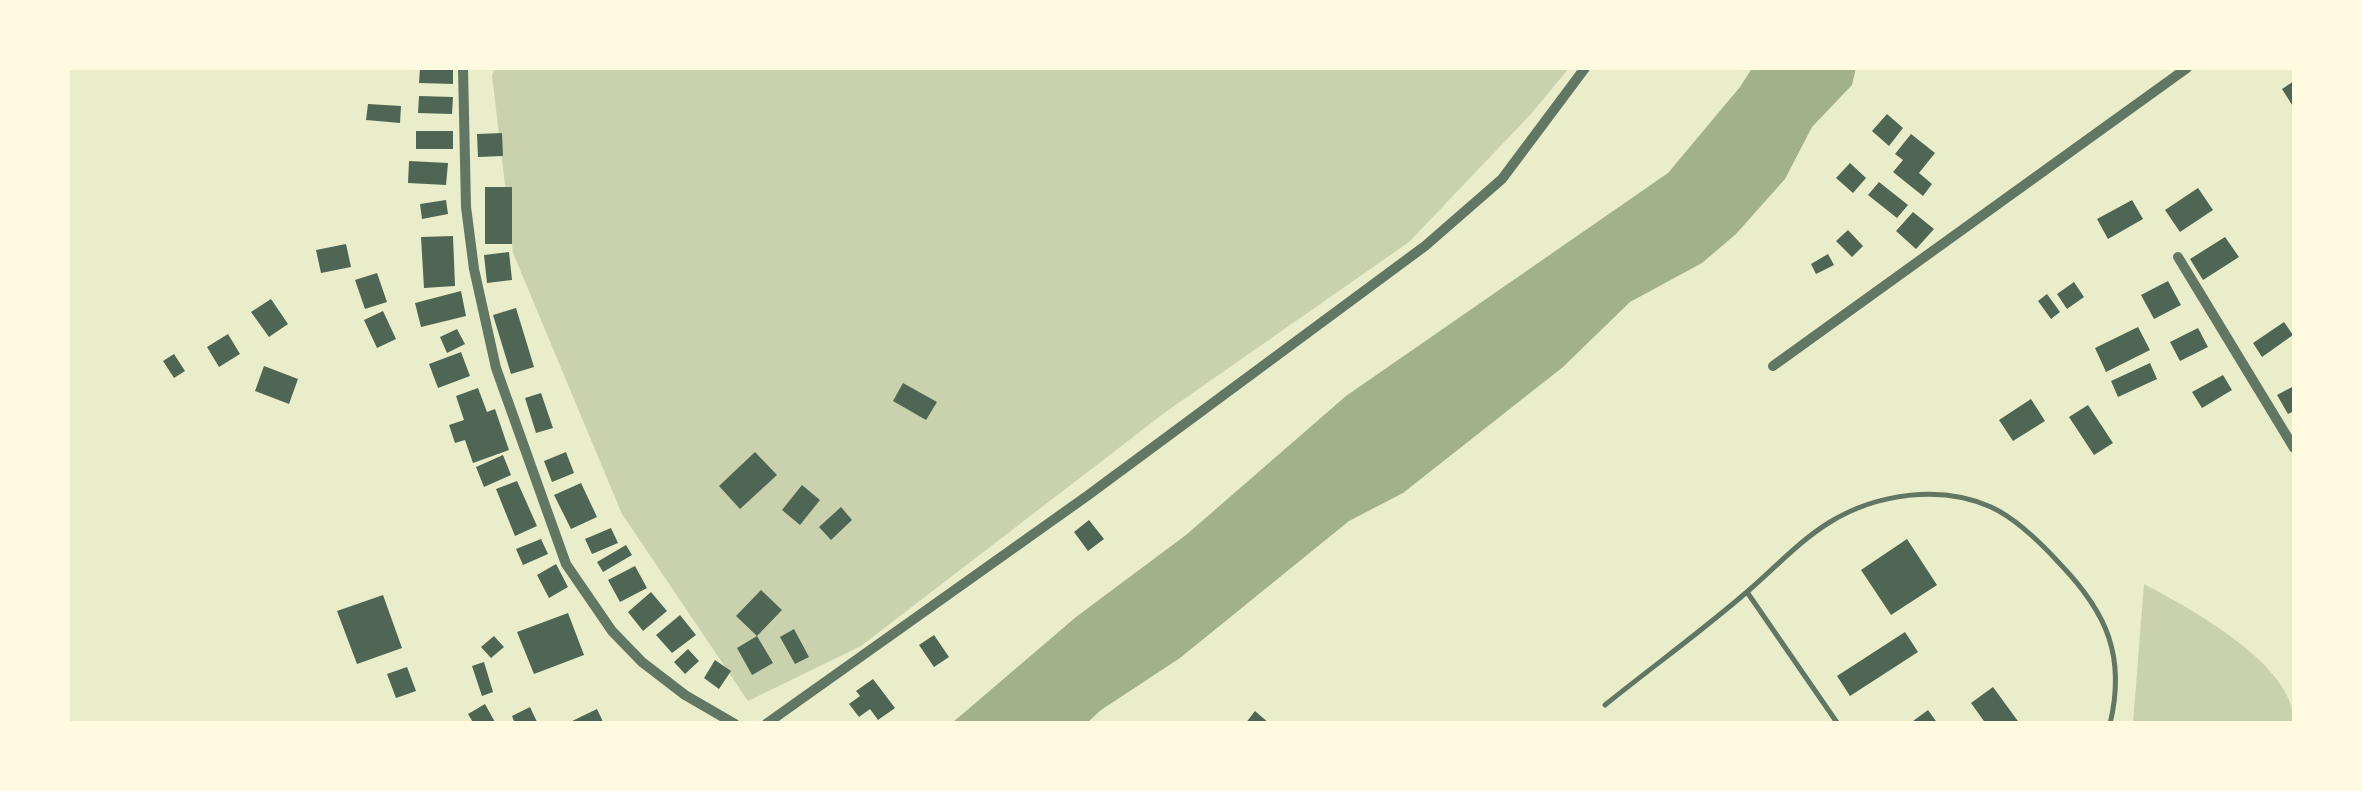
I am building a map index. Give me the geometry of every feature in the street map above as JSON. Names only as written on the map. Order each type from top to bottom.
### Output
[{"type":"street","points":[[463,68],[466,207],[474,269],[496,368],[566,564],[612,631],[642,662],[685,695],[735,724]]},
{"type":"street","points":[[766,724],[1087,496],[1438,235],[1502,179],[1585,68]]},
{"type":"street","points":[[1774,366],[2187,68]]},
{"type":"street","points":[[2178,257],[2294,448]]},
{"type":"lane","points":[[1604,705],[1747,592],[1805,539],[1860,507],[1894,497],[1930,494],[1962,497],[1994,508],[2044,546],[2095,604],[2116,661],[2116,698],[2110,724]]},
{"type":"lane","points":[[1747,592],[1838,724]]},
{"type":"shaded area","points":[[495,68],[1569,68],[1531,114],[1409,242],[1167,411],[861,646],[748,701],[622,514],[513,253],[492,75]]},
{"type":"shaded area","points":[[1752,68],[1856,68],[1852,85],[1812,127],[1785,179],[1736,234],[1702,263],[1630,302],[1563,367],[1403,493],[1349,521],[1180,658],[1087,723],[952,723],[1076,617],[1186,535],[1346,396],[1668,173]]},
{"type":"shaded area","points":[[2144,584],[2212,624],[2259,660],[2278,680],[2290,701],[2294,723],[2133,723]]},
{"type":"building","points":[[420,68],[453,68],[453,84],[419,83]]},
{"type":"building","points":[[2294,81],[2294,108],[2282,89]]},
{"type":"building","points":[[419,96],[453,97],[452,114],[418,113]]},
{"type":"building","points":[[368,104],[401,106],[400,123],[366,120]]},
{"type":"building","points":[[1887,114],[1903,128],[1889,146],[1872,131]]},
{"type":"building","points":[[416,131],[453,131],[453,149],[416,149]]},
{"type":"building","points":[[502,133],[503,156],[478,157],[477,134]]},
{"type":"building","points":[[1911,134],[1935,153],[1919,173],[1932,184],[1923,196],[1893,172],[1903,160],[1895,154]]},
{"type":"building","points":[[409,161],[448,163],[446,185],[408,183]]},
{"type":"building","points":[[1850,163],[1866,178],[1853,193],[1836,178]]},
{"type":"building","points":[[1879,182],[1908,205],[1897,218],[1868,195]]},
{"type":"building","points":[[485,187],[512,187],[512,244],[485,244]]},
{"type":"building","points":[[2198,188],[2213,210],[2180,232],[2165,210]]},
{"type":"building","points":[[446,200],[448,214],[422,219],[420,204]]},
{"type":"building","points":[[2132,200],[2143,219],[2108,239],[2097,219]]},
{"type":"building","points":[[1913,212],[1934,229],[1916,249],[1896,231]]},
{"type":"building","points":[[1848,230],[1863,246],[1852,257],[1836,241]]},
{"type":"building","points":[[453,236],[455,286],[424,288],[421,237]]},
{"type":"building","points":[[2225,237],[2239,257],[2203,280],[2190,259]]},
{"type":"building","points":[[346,244],[351,267],[321,273],[316,250]]},
{"type":"building","points":[[509,252],[512,280],[487,283],[484,255]]},
{"type":"building","points":[[1828,254],[1834,265],[1816,274],[1811,264]]},
{"type":"building","points":[[377,273],[387,302],[365,309],[355,280]]},
{"type":"building","points":[[2168,281],[2181,305],[2154,319],[2141,295]]},
{"type":"building","points":[[2074,282],[2084,297],[2067,309],[2057,294]]},
{"type":"building","points":[[461,291],[466,316],[421,327],[415,303]]},
{"type":"building","points":[[2047,294],[2060,312],[2051,319],[2038,301]]},
{"type":"building","points":[[271,299],[288,324],[269,337],[251,312]]},
{"type":"building","points":[[516,308],[534,367],[511,374],[493,315]]},
{"type":"building","points":[[383,311],[396,339],[377,348],[364,320]]},
{"type":"building","points":[[2284,322],[2293,335],[2262,357],[2253,343]]},
{"type":"building","points":[[2138,327],[2150,350],[2106,372],[2095,348]]},
{"type":"building","points":[[2198,328],[2208,347],[2180,361],[2170,342]]},
{"type":"building","points":[[457,329],[465,344],[447,353],[440,337]]},
{"type":"building","points":[[228,334],[240,354],[219,367],[207,347]]},
{"type":"building","points":[[461,352],[470,376],[438,388],[429,364]]},
{"type":"building","points":[[174,354],[185,371],[174,378],[163,361]]},
{"type":"building","points":[[2150,363],[2157,379],[2118,397],[2111,381]]},
{"type":"building","points":[[264,366],[298,379],[289,404],[255,391]]},
{"type":"building","points":[[2223,375],[2232,390],[2202,408],[2192,392]]},
{"type":"building","points":[[903,383],[937,402],[926,420],[893,401]]},
{"type":"building","points":[[2294,386],[2294,411],[2288,414],[2277,395]]},
{"type":"building","points":[[478,388],[487,412],[495,409],[509,450],[473,463],[465,440],[455,443],[449,425],[464,420],[456,396]]},
{"type":"building","points":[[541,393],[553,428],[536,433],[525,398]]},
{"type":"building","points":[[2031,399],[2045,421],[2013,441],[1999,420]]},
{"type":"building","points":[[2088,405],[2113,443],[2094,455],[2069,417]]},
{"type":"building","points":[[566,452],[574,473],[552,482],[544,461]]},
{"type":"building","points":[[755,452],[777,475],[740,509],[719,486]]},
{"type":"building","points":[[503,455],[511,475],[484,487],[476,467]]},
{"type":"building","points":[[517,481],[537,526],[515,536],[496,489]]},
{"type":"building","points":[[581,483],[597,517],[571,529],[554,495]]},
{"type":"building","points":[[802,485],[820,500],[800,525],[782,510]]},
{"type":"building","points":[[841,507],[852,520],[831,540],[819,527]]},
{"type":"building","points":[[1089,520],[1104,539],[1088,551],[1074,532]]},
{"type":"building","points":[[611,528],[618,543],[592,554],[585,539]]},
{"type":"building","points":[[541,539],[548,554],[523,565],[516,549]]},
{"type":"building","points":[[1907,539],[1937,585],[1891,615],[1861,570]]},
{"type":"building","points":[[626,545],[632,555],[603,572],[597,562]]},
{"type":"building","points":[[556,564],[568,587],[549,598],[537,575]]},
{"type":"building","points":[[635,566],[647,588],[620,602],[608,580]]},
{"type":"building","points":[[761,590],[782,610],[757,636],[736,616]]},
{"type":"building","points":[[651,592],[667,611],[643,631],[628,612]]},
{"type":"building","points":[[383,595],[402,648],[357,664],[337,611]]},
{"type":"building","points":[[568,613],[584,655],[534,674],[517,632]]},
{"type":"building","points":[[680,615],[696,635],[672,653],[656,635]]},
{"type":"building","points":[[794,629],[809,657],[795,664],[780,637]]},
{"type":"building","points":[[1905,632],[1918,652],[1850,696],[1837,676]]},
{"type":"building","points":[[934,635],[949,657],[934,667],[919,645]]},
{"type":"building","points":[[494,636],[504,647],[491,658],[481,647]]},
{"type":"building","points":[[757,636],[773,663],[752,675],[737,648]]},
{"type":"building","points":[[688,649],[699,661],[685,674],[674,662]]},
{"type":"building","points":[[715,660],[731,671],[719,689],[704,678]]},
{"type":"building","points":[[484,662],[493,692],[482,696],[472,666]]},
{"type":"building","points":[[407,667],[416,691],[396,698],[387,674]]},
{"type":"building","points":[[873,679],[895,708],[878,720],[870,709],[859,717],[849,704],[860,696],[856,691]]},
{"type":"building","points":[[1993,687],[2020,724],[1986,724],[1971,703]]},
{"type":"building","points":[[485,704],[496,724],[474,724],[468,714]]},
{"type":"building","points":[[530,707],[538,724],[515,724],[512,716]]},
{"type":"building","points":[[597,709],[604,724],[566,724]]},
{"type":"building","points":[[1928,710],[1938,724],[1909,724]]},
{"type":"building","points":[[1255,711],[1270,724],[1245,724]]}]
